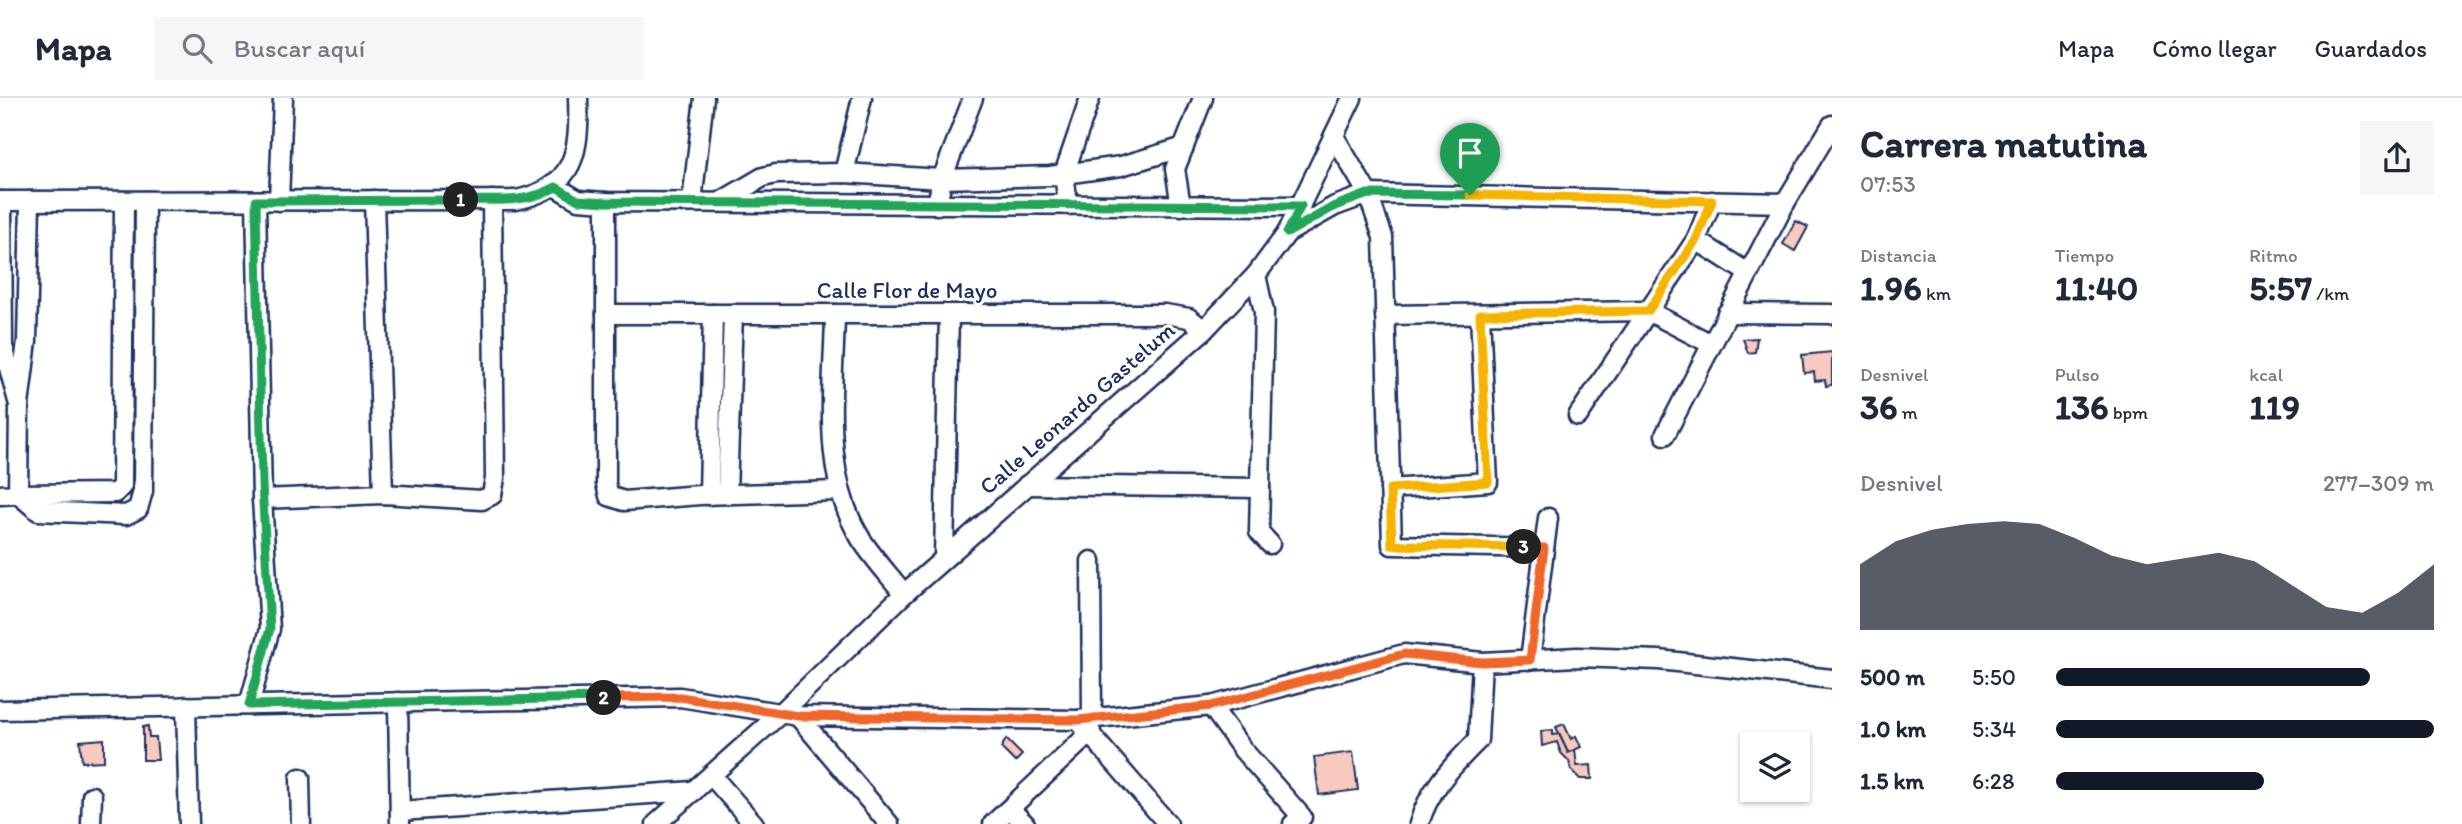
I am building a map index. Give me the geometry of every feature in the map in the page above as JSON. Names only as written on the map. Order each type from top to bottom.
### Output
[{"type":"street","points":[[279,201],[283,98]]},
{"type":"street","points":[[19,405],[3,346],[1,201],[516,200],[541,195],[556,187],[571,163],[579,131],[578,98]]},
{"type":"street","points":[[692,202],[704,98]]},
{"type":"street","points":[[844,173],[862,98]]},
{"type":"street","points":[[937,205],[942,179],[973,98]]},
{"type":"street","points":[[1068,205],[1064,174],[1090,98]]},
{"type":"street","points":[[1181,206],[1175,169],[1203,98]]},
{"type":"street","name":"Calle Leonardo Gastelum","points":[[656,824],[711,775],[789,714],[904,594],[1204,330],[1256,275],[1287,233],[1352,98]]},
{"type":"street","points":[[1665,435],[1785,203],[1830,135]]},
{"type":"street","points":[[1334,136],[1368,194],[1383,237],[1392,545],[1544,548]]},
{"type":"street","points":[[719,203],[763,177],[776,174],[844,173],[942,179],[1064,174],[1121,166],[1184,147]]},
{"type":"street","points":[[556,187],[578,200],[606,202],[1301,206]]},
{"type":"street","points":[[1287,233],[1335,206],[1368,194],[1785,203]]},
{"type":"street","points":[[262,499],[383,494],[482,500],[492,495],[495,478],[492,200]]},
{"type":"street","points":[[18,494],[19,405],[27,341],[30,201]]},
{"type":"street","points":[[0,495],[115,493],[122,486],[124,201]]},
{"type":"street","points":[[18,494],[38,511],[126,515],[138,509],[143,491],[145,201]]},
{"type":"street","points":[[249,705],[270,629],[262,499],[256,201]]},
{"type":"street","points":[[374,201],[383,494]]},
{"type":"street","points":[[1578,416],[1696,240],[1712,201]]},
{"type":"street","points":[[606,202],[606,484],[609,496],[624,501],[718,494],[839,491]]},
{"type":"street","points":[[1696,240],[1748,273]]},
{"type":"street","points":[[1256,275],[1264,312],[1259,532],[1270,544]]},
{"type":"street","points":[[1385,315],[1648,311],[1711,344]]},
{"type":"street","points":[[1727,313],[1832,314]]},
{"type":"street","name":"Calle Flor de Mayo","points":[[606,314],[1165,314],[1189,318],[1204,330]]},
{"type":"street","points":[[713,314],[718,494]]},
{"type":"street","points":[[718,494],[733,314]]},
{"type":"street","points":[[835,314],[834,447],[839,491],[860,539],[904,594]]},
{"type":"street","points":[[944,558],[949,314]]},
{"type":"street","points":[[1390,489],[1488,482],[1480,314]]},
{"type":"street","points":[[1027,485],[1260,488]]},
{"type":"street","points":[[1530,660],[1548,518]]},
{"type":"street","points":[[1091,561],[1087,723],[1168,824]]},
{"type":"street","points":[[0,710],[680,697],[789,714],[1087,723],[1211,706],[1404,654],[1482,662],[1577,657],[1683,662],[1832,678]]},
{"type":"street","points":[[1419,824],[1424,804],[1443,776],[1478,740],[1482,662]]},
{"type":"street","points":[[398,702],[400,818],[694,790]]},
{"type":"street","points":[[186,706],[189,824]]},
{"type":"street","points":[[1211,706],[1301,822]]},
{"type":"street","points":[[789,714],[889,824]]},
{"type":"street","points":[[993,824],[1010,809],[1087,723]]},
{"type":"street","points":[[711,775],[754,824]]},
{"type":"street","points":[[300,778],[301,824]]},
{"type":"street","points":[[91,824],[92,796]]},
{"type":"street","points":[[1010,809],[1025,824]]},
{"type":"building","points":[[1796,221],[1808,227],[1795,251],[1783,244]]},
{"type":"building","points":[[1757,338],[1755,352],[1748,353],[1743,339]]},
{"type":"building","points":[[1832,352],[1832,385],[1826,386],[1825,380],[1815,381],[1814,372],[1804,373],[1802,355]]},
{"type":"building","points":[[1564,724],[1571,739],[1576,736],[1581,747],[1568,753],[1556,727]]},
{"type":"building","points":[[148,726],[149,737],[156,737],[158,760],[143,760],[143,727]]},
{"type":"building","points":[[1553,730],[1553,735],[1559,734],[1568,753],[1575,750],[1577,766],[1591,765],[1592,779],[1580,779],[1571,770],[1569,761],[1561,753],[1557,742],[1542,746],[1541,731]]},
{"type":"building","points":[[104,739],[104,761],[82,762],[80,741]]},
{"type":"building","points":[[1006,739],[1022,755],[1015,762],[1001,748]]},
{"type":"building","points":[[1353,752],[1358,790],[1319,795],[1314,757]]},
{"type":"route","points":[[556,187],[578,200],[606,202],[1301,206],[1287,233],[1335,206],[1368,194],[1470,195],[1712,201],[1696,240],[1648,311],[1480,314],[1488,482],[1390,489],[1392,545],[1544,548],[1530,660],[1482,662],[1404,654],[1211,706],[1078,720],[798,716],[680,697],[249,705],[270,629],[270,597],[263,538],[256,201],[516,200],[541,195],[556,187]]}]
